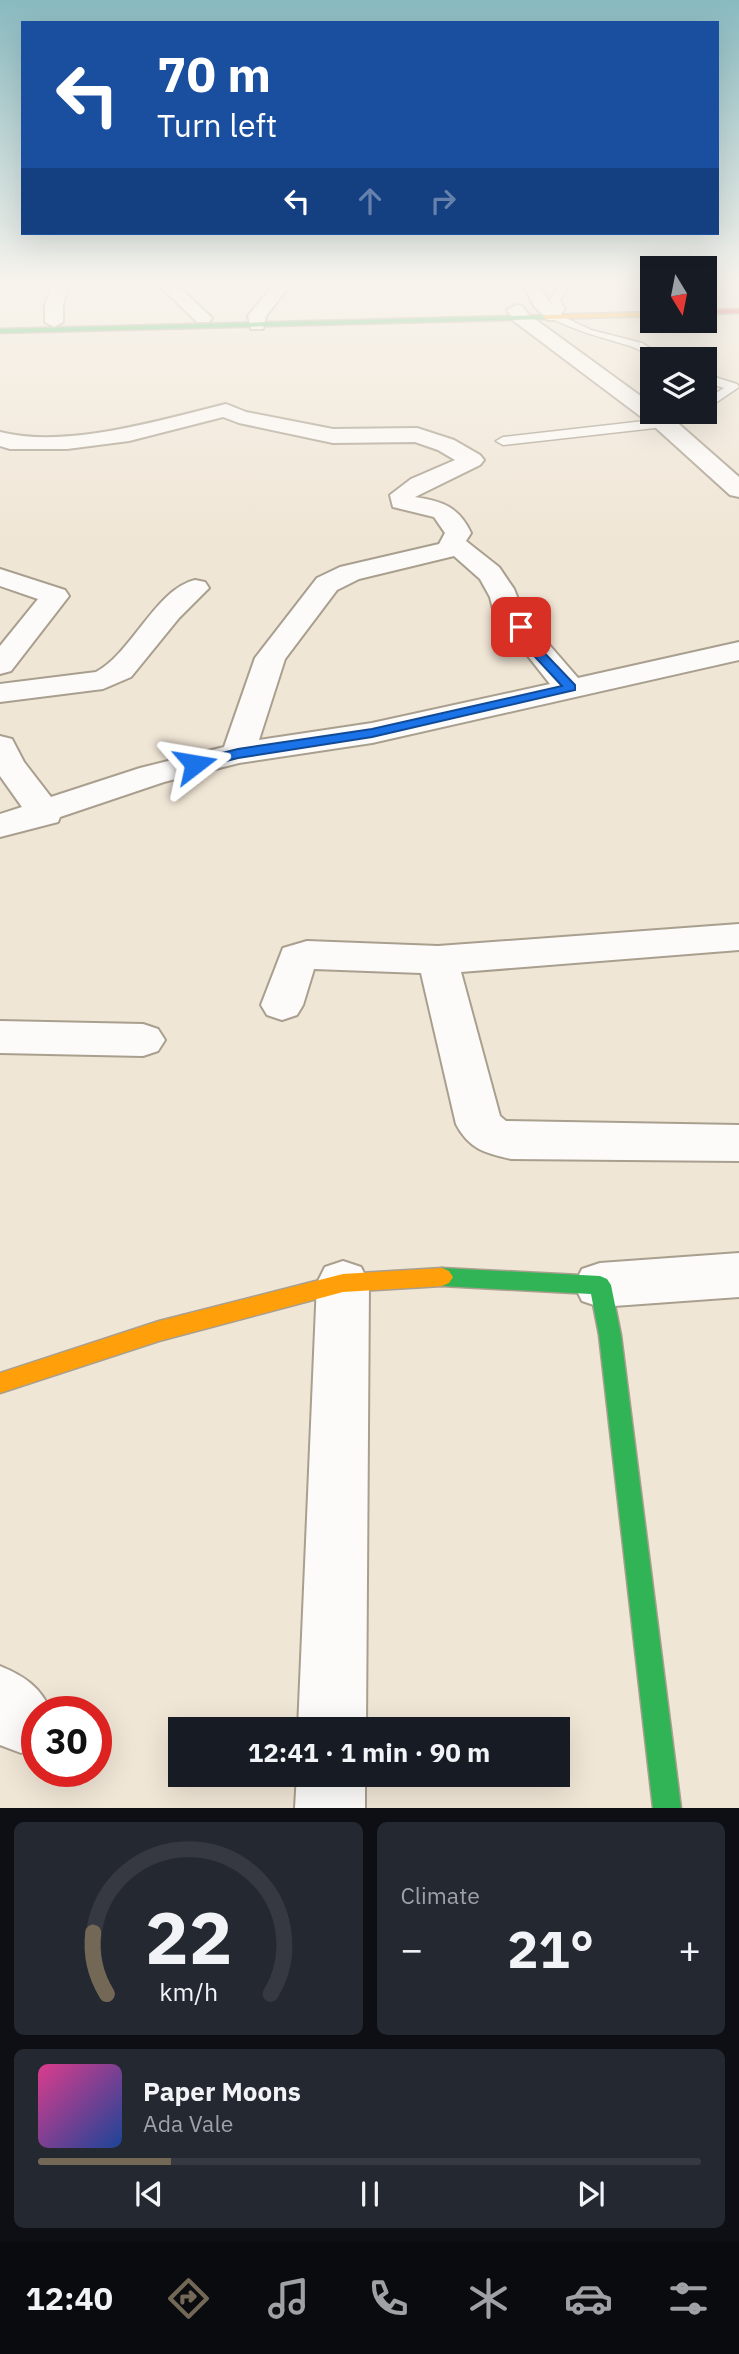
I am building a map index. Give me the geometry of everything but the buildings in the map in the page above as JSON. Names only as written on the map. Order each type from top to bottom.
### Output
[{"type":"main road","points":[[0,1383],[159,1331],[343,1283],[451,1277],[600,1285],[611,1348],[667,1808]]},
{"type":"street","points":[[591,368],[640,405]]},
{"type":"street","points":[[0,439],[10,442],[67,442],[129,434],[226,410],[239,417],[333,436],[417,435],[446,444],[472,460],[455,471],[418,482],[402,495],[402,502],[445,511],[458,533],[449,549],[350,573],[327,584],[270,658],[238,754]]},
{"type":"street","points":[[665,424],[739,490]]},
{"type":"street","points":[[452,544],[470,552],[504,596],[506,611],[521,627],[528,642],[571,688]]},
{"type":"street","points":[[0,577],[55,596],[0,665]]},
{"type":"street","points":[[0,693],[103,680],[120,671],[169,612],[195,589]]},
{"type":"street","points":[[0,827],[45,814],[152,775],[238,754],[372,733],[571,688],[733,658]]},
{"type":"street","points":[[0,746],[8,763],[45,814]]},
{"type":"street","points":[[282,1005],[297,958],[307,955],[438,960],[739,937]]},
{"type":"street","points":[[438,960],[479,1124],[491,1136],[511,1141],[739,1143]]},
{"type":"street","points":[[0,1037],[143,1040]]},
{"type":"street","points":[[600,1285],[739,1275]]},
{"type":"street","points":[[332,1717],[343,1283]]},
{"type":"street","points":[[330,1808],[331,1787]]},
{"type":"lane","points":[[717,381],[736,387]]},
{"type":"lane","points":[[717,399],[736,387]]},
{"type":"lane","points":[[503,441],[655,424]]},
{"type":"traffic: fast","points":[[442,1277],[600,1285],[610,1335],[667,1808]]},
{"type":"traffic: slow","points":[[0,1383],[159,1331],[343,1283],[442,1277]]},
{"type":"route","points":[[195,764],[238,754],[372,733],[571,688],[528,642],[521,627]]}]
